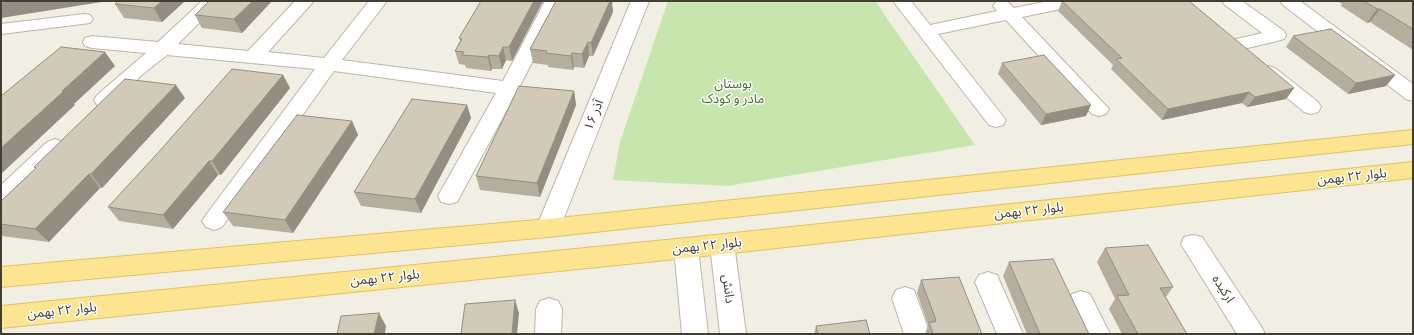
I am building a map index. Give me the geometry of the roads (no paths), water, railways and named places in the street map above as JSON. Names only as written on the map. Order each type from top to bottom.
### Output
[{"type":"main road","points":[[1,277],[548,228],[1413,137]]},
{"type":"main road","points":[[1237,156],[1263,186]]},
{"type":"main road","name":"بلوار ۲۲ بهمن","points":[[1,317],[686,248],[1413,170]]},
{"type":"main road","points":[[317,285],[326,248]]},
{"type":"street","points":[[91,113],[136,70],[162,49],[212,1]]},
{"type":"street","points":[[253,57],[305,1]]},
{"type":"street","points":[[214,221],[329,64],[378,1]]},
{"type":"street","points":[[449,196],[509,88],[554,1]]},
{"type":"street","name":"۱۶ آذر","points":[[548,228],[640,1]]},
{"type":"street","points":[[902,1],[996,120]]},
{"type":"street","points":[[926,31],[1004,8],[1075,1]]},
{"type":"street","points":[[1231,1],[1277,35],[1229,40],[1311,107]]},
{"type":"street","points":[[1288,1],[1413,94]]},
{"type":"street","points":[[1004,8],[1099,109]]},
{"type":"street","points":[[1,29],[84,19]]},
{"type":"street","points":[[92,42],[329,64],[509,88]]},
{"type":"street","points":[[1,199],[68,135]]},
{"type":"street","name":"دانش","points":[[722,244],[733,334]]},
{"type":"street","name":"ارکیده","points":[[1194,244],[1252,334]]},
{"type":"street","points":[[686,248],[695,334]]},
{"type":"street","points":[[988,282],[1010,334]]},
{"type":"street","points":[[905,298],[917,334]]},
{"type":"street","points":[[1081,302],[1097,334]]},
{"type":"park label","name":"بوستان مادر و کودک","points":[[733,92]]}]
